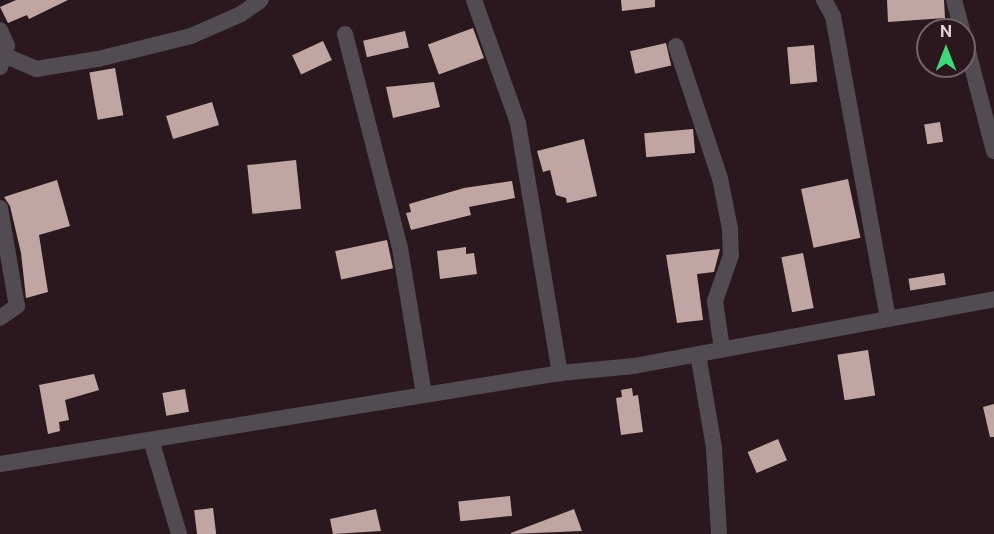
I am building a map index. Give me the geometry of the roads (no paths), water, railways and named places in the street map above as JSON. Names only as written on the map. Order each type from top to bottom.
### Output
[{"type":"street","points":[[0,30],[7,46],[3,62],[36,69],[98,59],[191,36],[241,14],[261,0]]},
{"type":"street","points":[[474,0],[518,123],[560,373]]},
{"type":"street","points":[[824,0],[833,16],[888,318]]},
{"type":"street","points":[[954,0],[959,18]]},
{"type":"street","points":[[345,34],[400,248],[424,395]]},
{"type":"street","points":[[676,46],[720,178],[730,229],[730,255],[715,301],[722,349]]},
{"type":"street","points":[[975,78],[994,151]]},
{"type":"street","points":[[0,208],[17,306],[0,318]]},
{"type":"street","points":[[0,464],[560,373],[634,366],[994,299]]},
{"type":"street","points":[[698,354],[714,448],[719,534]]},
{"type":"street","points":[[152,440],[180,534]]}]
